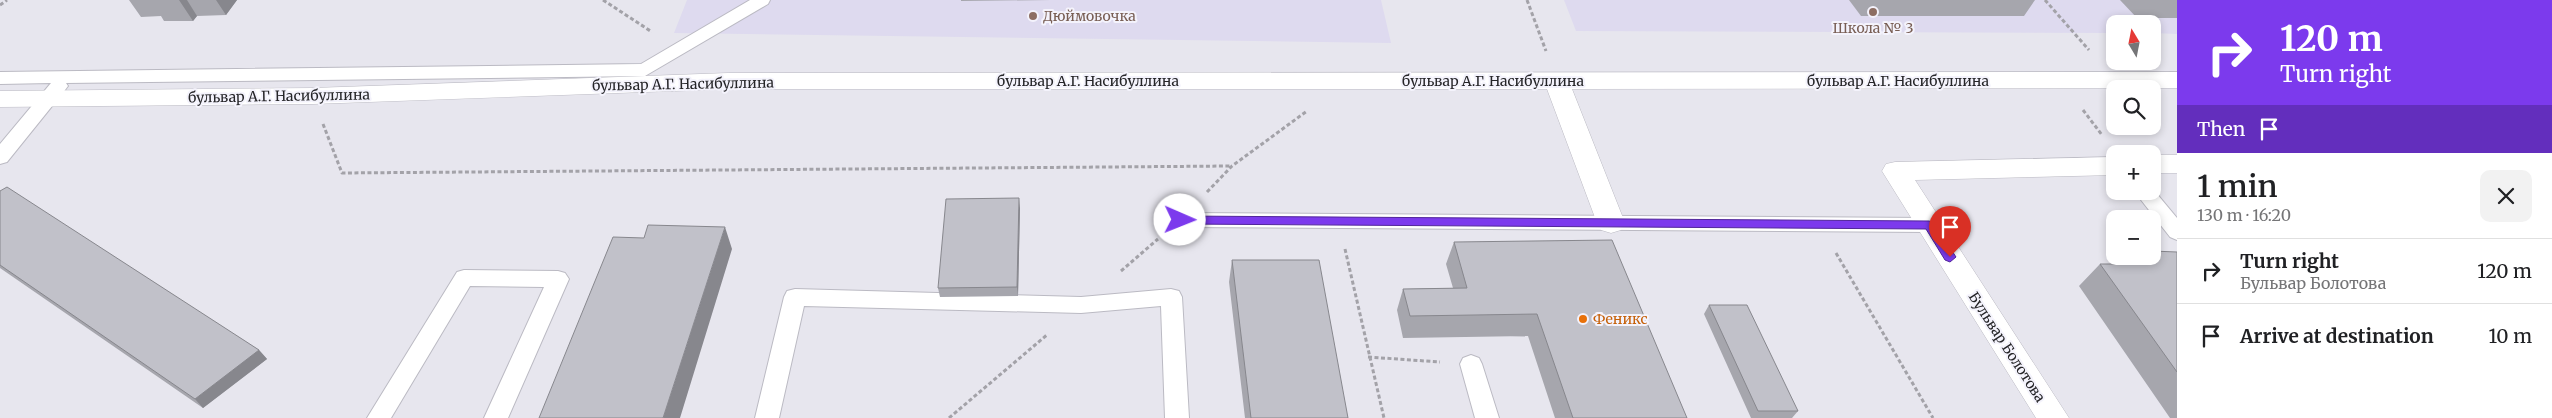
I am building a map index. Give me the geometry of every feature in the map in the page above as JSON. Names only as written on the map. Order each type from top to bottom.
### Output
[{"type":"street","name":"бульвар А.Г. Насибуллина","points":[[0,99],[313,96],[728,82],[2177,80]]},
{"type":"street","points":[[1557,82],[1611,223]]},
{"type":"street","points":[[2161,164],[2177,164]]},
{"type":"street","name":"Бульвар Болотова","points":[[2053,418],[1895,172],[2106,166]]},
{"type":"lane","points":[[0,78],[645,70],[762,0]]},
{"type":"lane","points":[[0,157],[65,78]]},
{"type":"lane","points":[[2151,200],[2177,232]]},
{"type":"lane","points":[[1180,220],[1929,225]]},
{"type":"lane","points":[[379,418],[464,278],[558,279],[496,418]]},
{"type":"lane","points":[[767,418],[795,297],[1081,305],[1171,297],[1177,418]]},
{"type":"lane","points":[[1471,364],[1487,418]]},
{"type":"path","points":[[0,5],[6,0]]},
{"type":"path","points":[[1527,0],[1557,82]]},
{"type":"path","points":[[2045,0],[2086,46]]},
{"type":"path","points":[[313,96],[342,172],[1232,166]]},
{"type":"path","points":[[2082,109],[2102,135]]},
{"type":"path","points":[[1339,221],[1368,357],[1384,418]]},
{"type":"path","points":[[1819,224],[1933,418]]},
{"type":"path","points":[[949,418],[1081,305]]},
{"type":"path","points":[[1368,357],[1471,364]]},
{"type":"shaded area","name":"Дюймовочка","points":[[687,0],[1381,0],[1391,43],[674,33]]},
{"type":"shaded area","name":"Школа № 3","points":[[1564,0],[2177,0],[2177,34],[2161,33],[2161,15],[2106,15],[2106,33],[1576,31]]},
{"type":"building","points":[[7,187],[259,350],[195,399],[0,265],[0,191]]},
{"type":"building","points":[[1019,198],[1017,287],[938,288],[946,199]]},
{"type":"building","points":[[648,225],[725,227],[663,418],[539,418],[613,237],[644,238]]},
{"type":"building","points":[[1612,240],[1687,418],[1573,418],[1537,314],[1410,316],[1403,289],[1467,288],[1454,242]]},
{"type":"building","points":[[2161,251],[2177,252],[2177,372],[2100,264],[2161,265]]},
{"type":"building","points":[[1232,260],[1319,260],[1348,418],[1251,418]]},
{"type":"building","points":[[1709,305],[1747,305],[1798,411],[1758,411]]},
{"type":"place","name":"Школа № 3","points":[[1873,12]]},
{"type":"place","name":"Дюймовочка","points":[[1033,16]]},
{"type":"place","name":"Феникс","points":[[1583,319]]},
{"type":"route","points":[[1180,220],[1929,225],[1950,257]]}]
